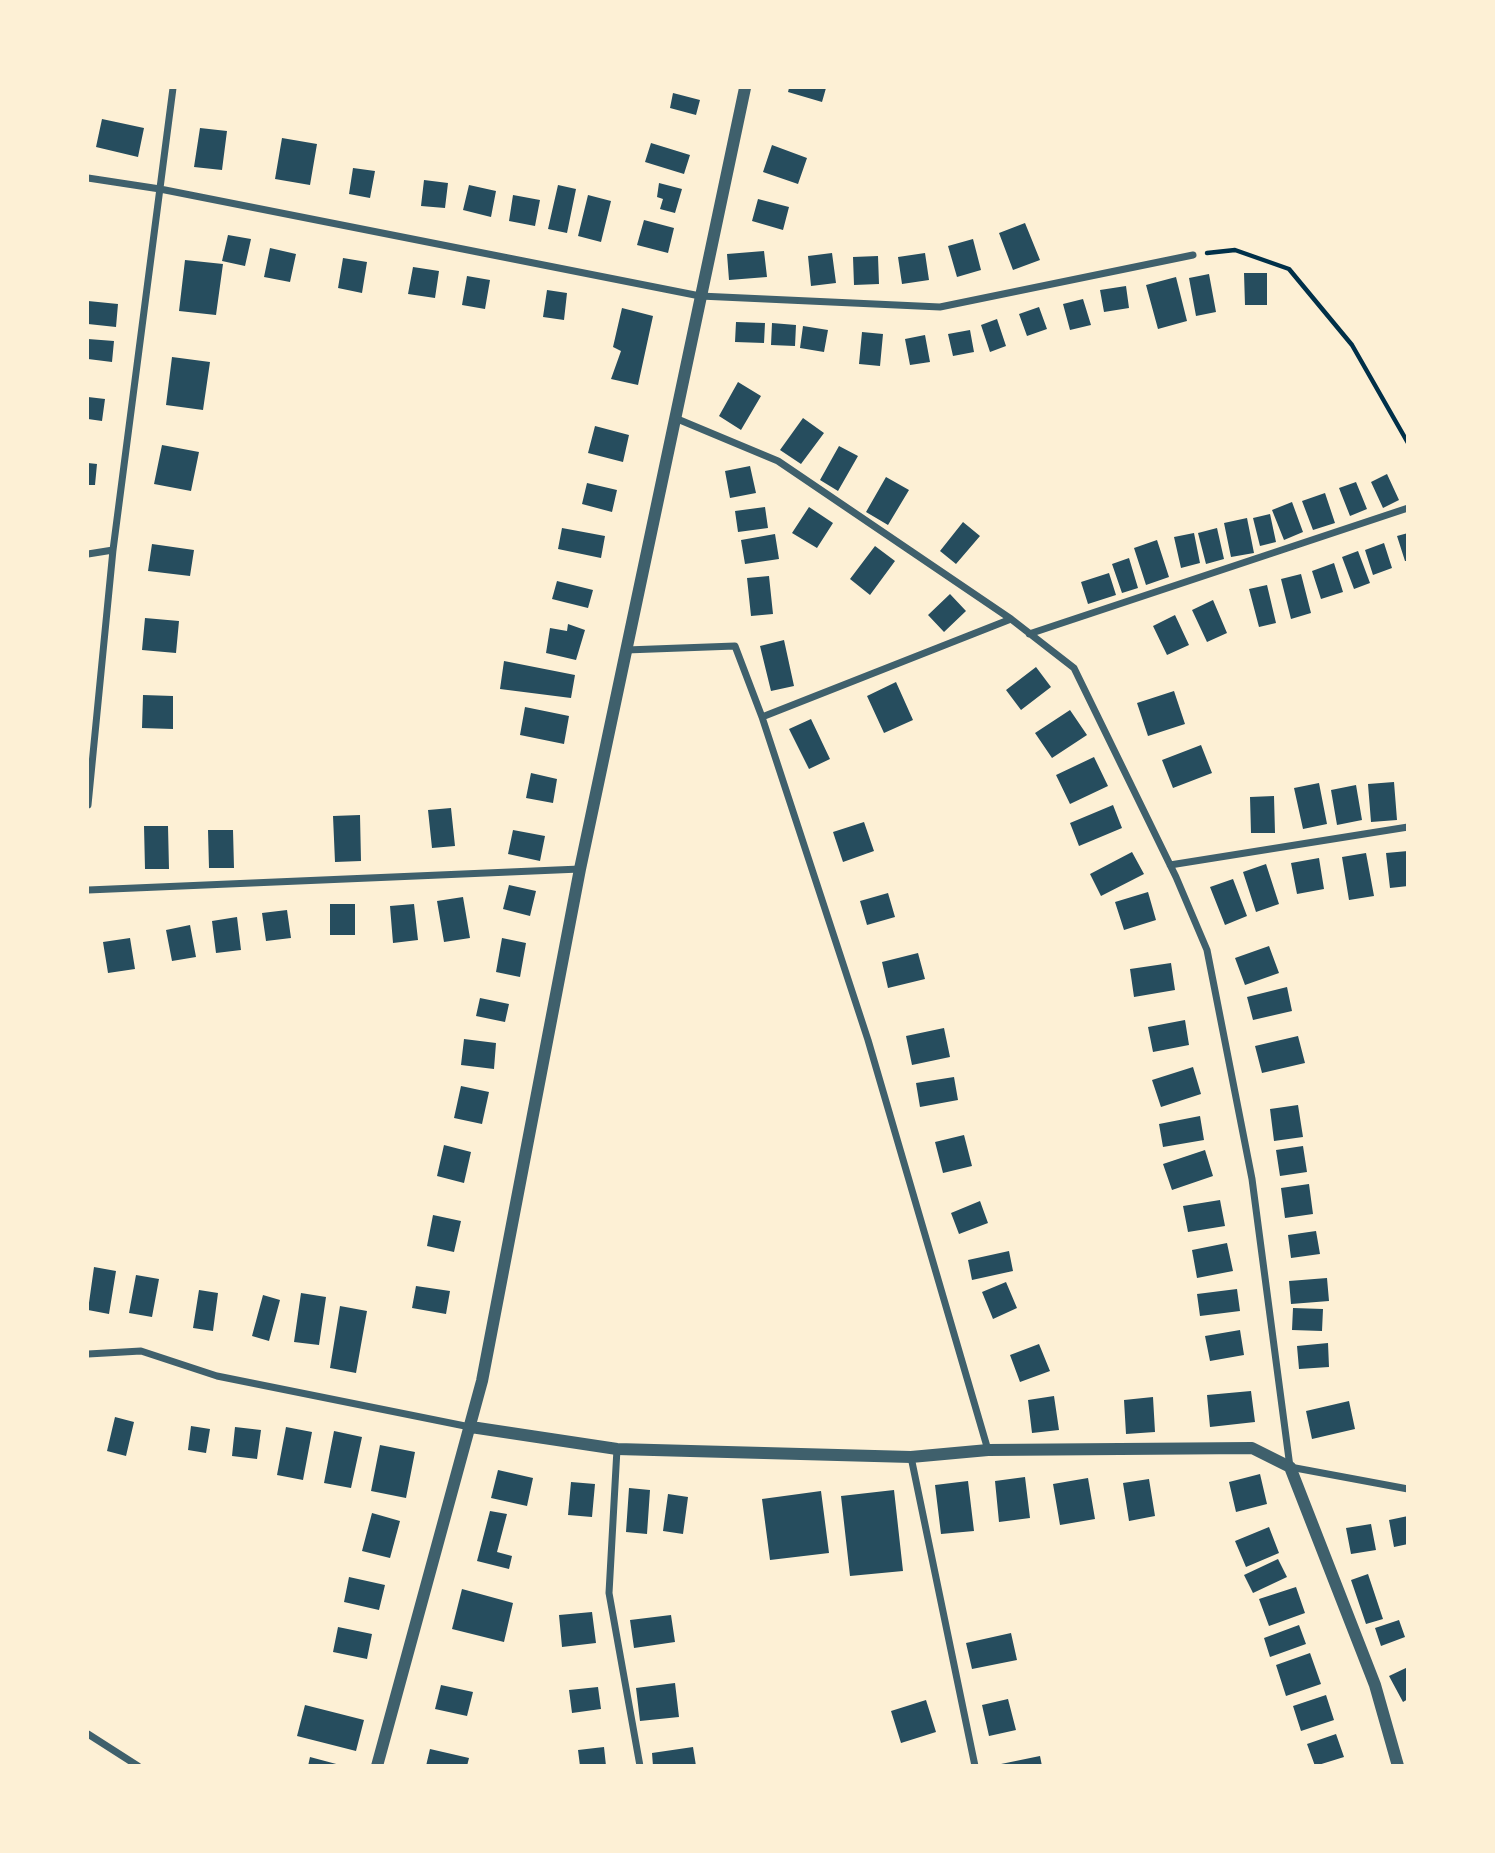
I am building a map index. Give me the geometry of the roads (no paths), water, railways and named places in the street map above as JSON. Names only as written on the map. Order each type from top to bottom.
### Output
[{"type":"street","points":[[88,805],[113,550],[173,88]]},
{"type":"street","points":[[377,1766],[471,1427],[580,869],[745,88]]},
{"type":"street","points":[[88,178],[160,189],[700,296],[940,307],[1193,255]]},
{"type":"street","points":[[674,417],[778,461],[1011,619],[1074,668],[1170,865],[1207,950],[1252,1179],[1290,1467],[1375,1685],[1398,1766]]},
{"type":"street","points":[[1029,634],[1408,508]]},
{"type":"street","points":[[88,554],[113,550]]},
{"type":"street","points":[[762,717],[1011,619]]},
{"type":"street","points":[[626,650],[735,646],[762,717],[868,1040],[988,1450]]},
{"type":"street","points":[[1170,865],[1408,827]]},
{"type":"street","points":[[88,890],[580,869]]},
{"type":"street","points":[[88,1354],[141,1351],[217,1376],[471,1427],[617,1449],[911,1457],[988,1450],[1252,1448],[1290,1467],[1408,1489]]},
{"type":"street","points":[[617,1449],[609,1593],[640,1766]]},
{"type":"street","points":[[911,1457],[975,1766]]},
{"type":"street","points":[[88,1734],[138,1766]]}]
